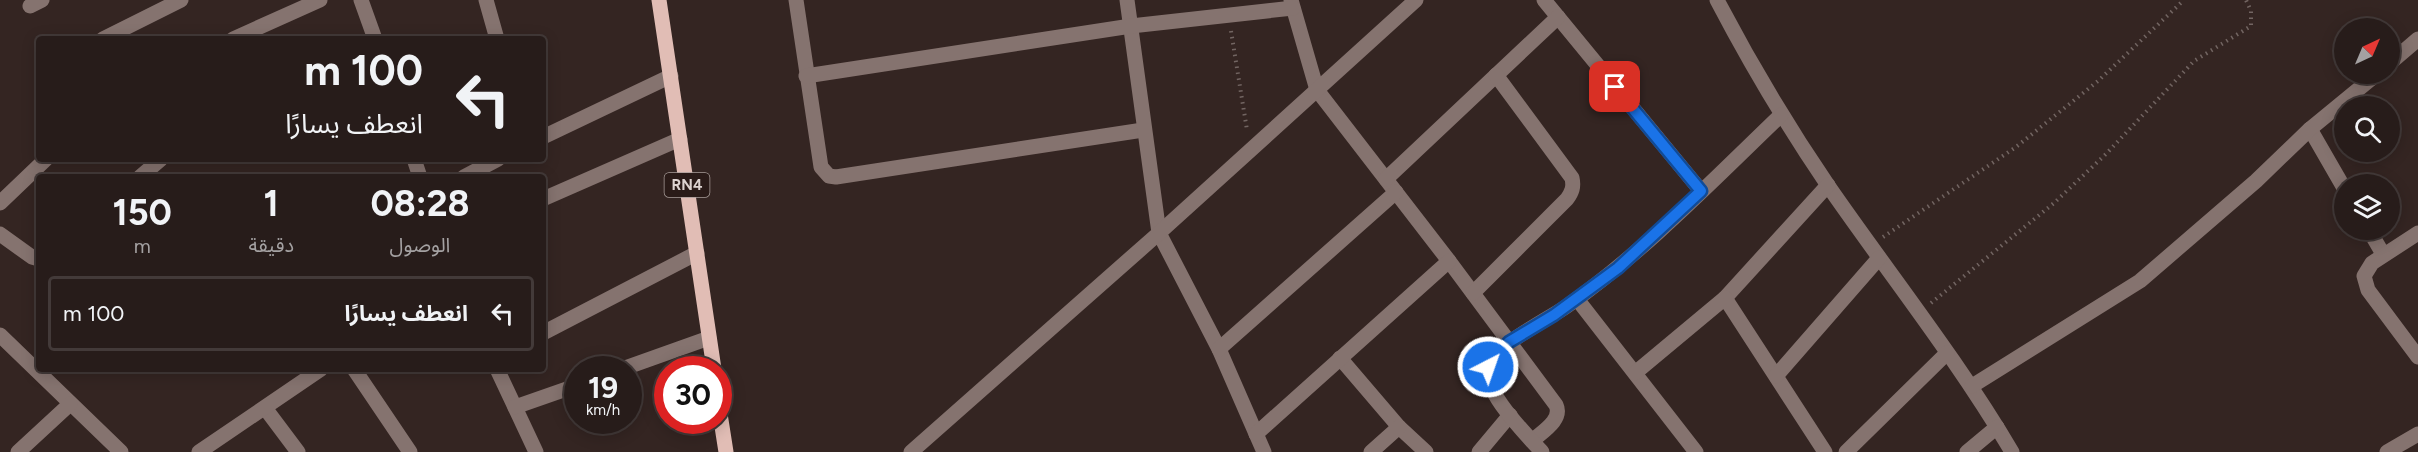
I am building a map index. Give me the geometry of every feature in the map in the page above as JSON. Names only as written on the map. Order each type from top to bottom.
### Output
[{"type":"main road","name":"RN4","points":[[659,0],[712,356]]},
{"type":"main road","points":[[723,434],[726,452]]},
{"type":"street","points":[[109,36],[181,0]]},
{"type":"street","points":[[240,36],[320,0]]},
{"type":"street","points":[[361,0],[374,36]]},
{"type":"street","points":[[486,0],[496,36]]},
{"type":"street","points":[[796,0],[821,167],[830,176],[836,177],[1143,130]]},
{"type":"street","points":[[1127,0],[1143,130],[1159,233],[1219,349],[1264,452]]},
{"type":"street","points":[[911,452],[1159,233],[1416,0]]},
{"type":"street","points":[[1544,0],[1701,191]]},
{"type":"street","points":[[1717,0],[1781,115],[1875,252],[1972,386],[2012,452]]},
{"type":"street","points":[[806,76],[1131,26],[1229,15],[1292,4],[1317,90],[1449,261],[1473,293],[1509,342],[1559,410],[1557,418],[1537,447],[1491,388],[1488,376],[1491,360],[1509,342],[1577,299],[1618,268],[1781,115]]},
{"type":"street","points":[[1386,179],[1558,17]]},
{"type":"street","points":[[2400,54],[2418,39]]},
{"type":"street","points":[[1473,293],[1567,199],[1573,184],[1572,178],[1496,75]]},
{"type":"street","points":[[546,136],[671,76]]},
{"type":"street","points":[[1972,386],[2140,281],[2256,182],[2310,129],[2365,84]]},
{"type":"street","points":[[2310,129],[2336,174]]},
{"type":"street","points":[[546,198],[680,139]]},
{"type":"street","points":[[0,203],[43,162]]},
{"type":"street","points":[[143,174],[157,162]]},
{"type":"street","points":[[470,174],[492,162]]},
{"type":"street","points":[[1635,373],[1725,298],[1828,185]]},
{"type":"street","points":[[1219,349],[1396,192]]},
{"type":"street","points":[[2418,233],[2372,262],[2364,276],[2368,290],[2418,357]]},
{"type":"street","points":[[0,234],[36,258]]},
{"type":"street","points":[[2375,240],[2383,254]]},
{"type":"street","points":[[1776,376],[1875,252]]},
{"type":"street","points":[[546,331],[697,253]]},
{"type":"street","points":[[1256,434],[1449,261]]},
{"type":"street","points":[[1725,298],[1825,452]]},
{"type":"street","points":[[1577,299],[1696,452]]},
{"type":"street","points":[[0,335],[36,370]]},
{"type":"street","points":[[642,362],[709,338]]},
{"type":"street","points":[[1846,452],[1947,352]]},
{"type":"street","points":[[1340,358],[1399,427],[1426,452]]},
{"type":"street","points":[[38,372],[121,452]]},
{"type":"street","points":[[198,452],[317,372]]},
{"type":"street","points":[[356,372],[410,452]]},
{"type":"street","points":[[498,372],[536,452]]},
{"type":"street","points":[[515,407],[564,390]]},
{"type":"street","points":[[18,452],[70,404]]},
{"type":"street","points":[[266,408],[298,452]]},
{"type":"street","points":[[1479,452],[1510,415]]},
{"type":"street","points":[[1371,452],[1399,427]]},
{"type":"street","points":[[1967,452],[1997,427]]},
{"type":"street","points":[[2387,452],[2418,434]]},
{"type":"path","points":[[1875,252],[2016,147],[2098,81],[2184,0]]},
{"type":"path","points":[[1919,313],[2054,203],[2106,154],[2194,61],[2246,32],[2252,21],[2246,0]]},
{"type":"path","points":[[1229,15],[1250,151]]},
{"type":"route","points":[[1488,367],[1491,360],[1509,342],[1554,315],[1618,268],[1701,191],[1615,87]]}]
